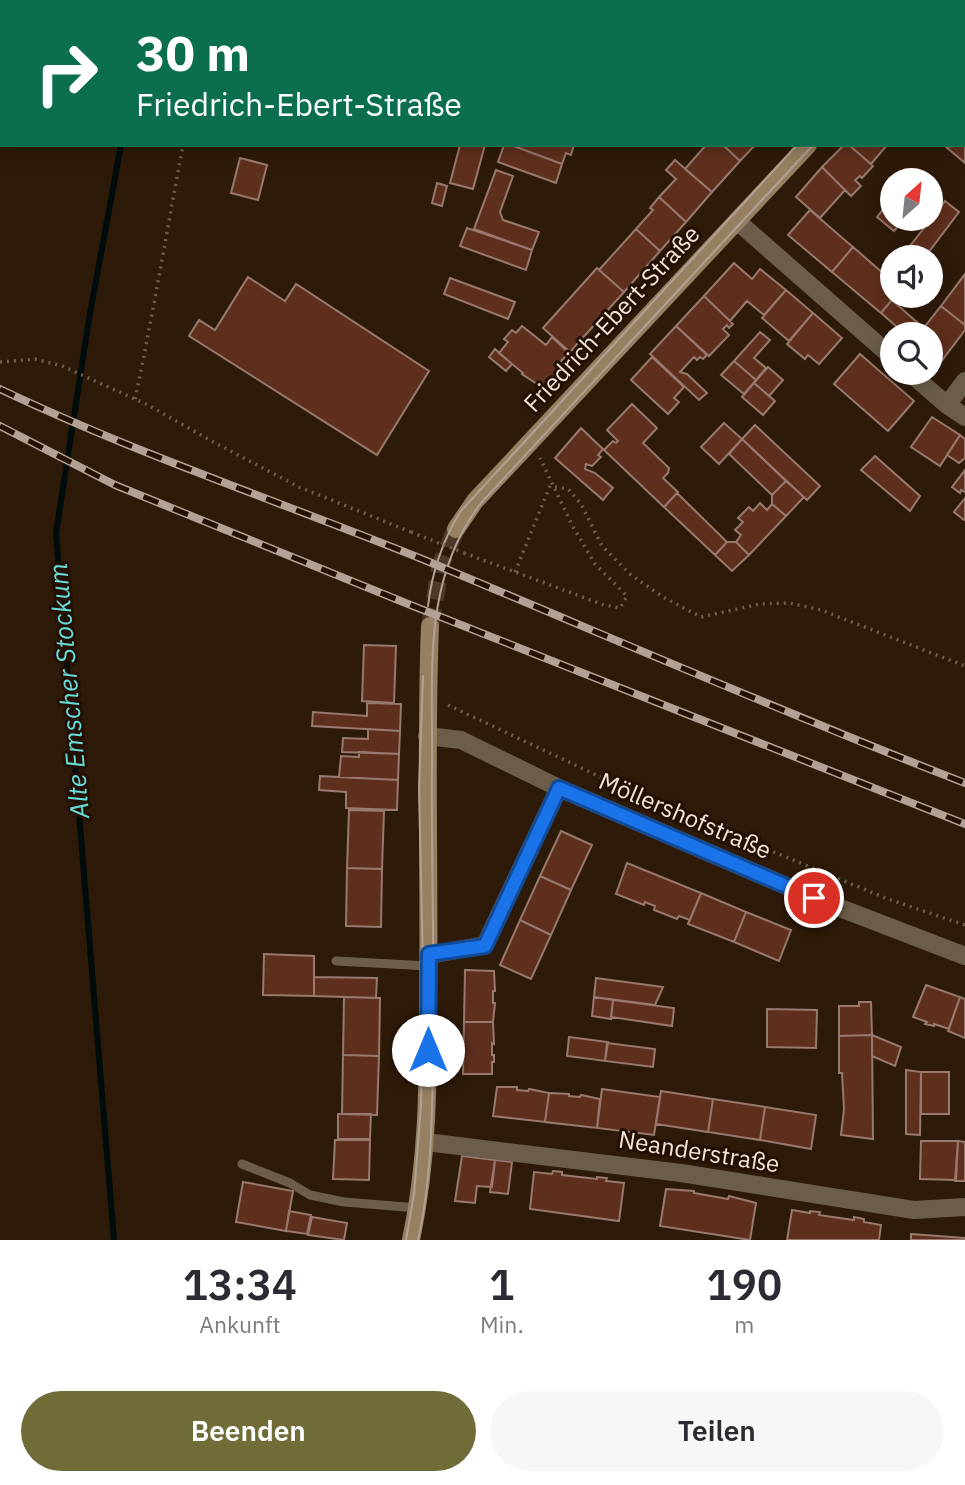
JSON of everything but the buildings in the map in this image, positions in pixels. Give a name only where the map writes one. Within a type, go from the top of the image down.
[{"type":"main road","name":"Friedrich-Ebert-Straße","points":[[456,529],[475,501],[806,147]]},
{"type":"main road","points":[[411,1240],[426,1142],[429,960],[426,736],[430,626]]},
{"type":"street","points":[[737,221],[880,346]]},
{"type":"street","points":[[947,405],[965,381]]},
{"type":"street","points":[[924,385],[965,417]]},
{"type":"street","name":"Möllershofstraße","points":[[426,736],[461,740],[559,788],[814,898],[965,956]]},
{"type":"street","points":[[429,960],[485,946],[559,788]]},
{"type":"street","name":"Neanderstraße","points":[[426,1142],[681,1173],[914,1210],[965,1207]]},
{"type":"lane","points":[[336,961],[429,960]]},
{"type":"lane","points":[[242,1164],[310,1195],[344,1202],[418,1208]]},
{"type":"path","points":[[135,399],[151,328],[183,147]]},
{"type":"path","points":[[0,362],[34,359],[62,366],[135,399],[299,487],[464,553],[514,572],[604,605],[620,608],[627,596],[595,565],[572,525],[552,481],[514,572]]},
{"type":"path","points":[[555,487],[568,489],[582,504],[603,546],[631,576],[701,617],[760,604],[789,603],[821,610],[965,666]]},
{"type":"path","points":[[427,697],[470,714],[662,806],[888,899],[965,925]]},
{"type":"waterway","name":"Alte Emscher Stockum","points":[[114,1240],[56,533],[89,319],[121,147]]},
{"type":"tunnel","points":[[430,626],[441,564],[456,529]]},
{"type":"tram line","points":[[428,606],[439,557],[460,512],[795,147]]},
{"type":"tram line","points":[[418,1240],[428,1175],[432,1110],[432,661],[440,595],[449,563],[462,533],[481,503],[811,147]]},
{"type":"tram line","points":[[406,1240],[414,1194],[421,1105],[423,965],[419,788],[423,676]]},
{"type":"railway","points":[[0,389],[104,435],[422,559],[760,701],[965,783]]},
{"type":"railway","points":[[0,426],[115,485],[965,824]]},
{"type":"route","points":[[428,1050],[429,954],[485,946],[559,788],[814,898]]}]
